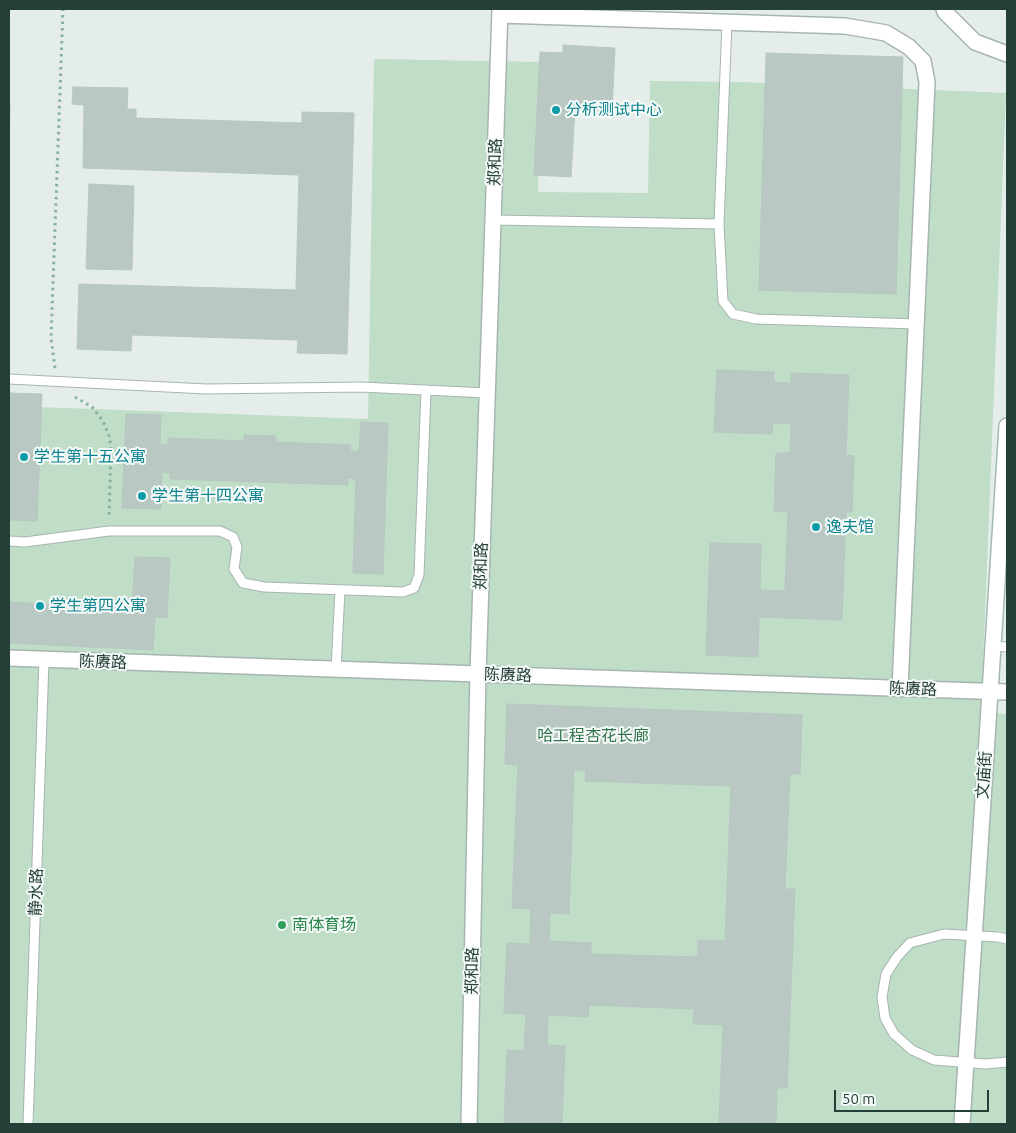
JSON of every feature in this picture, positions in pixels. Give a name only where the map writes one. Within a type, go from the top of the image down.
[{"type":"street","points":[[944,9],[975,42],[1007,54]]},
{"type":"street","points":[[500,12],[845,26],[886,33],[923,61],[927,82],[900,688]]},
{"type":"street","name":"郑和路","points":[[469,1124],[478,674],[500,12]]},
{"type":"street","name":"文庙街","points":[[962,1124],[990,691],[1000,646],[1007,426]]},
{"type":"street","name":"陈赓路","points":[[9,658],[1007,692]]},
{"type":"lane","points":[[727,22],[719,224],[723,301],[733,314],[756,319],[917,324]]},
{"type":"lane","points":[[493,220],[719,224]]},
{"type":"lane","points":[[9,379],[206,388],[361,387],[487,393]]},
{"type":"lane","points":[[9,541],[25,542],[109,531],[220,531],[233,537],[237,547],[234,570],[243,583],[264,587],[404,592],[414,588],[419,575],[426,390]]},
{"type":"lane","points":[[336,669],[340,590]]},
{"type":"lane","name":"静水路","points":[[28,1124],[44,660]]},
{"type":"lane","points":[[1007,939],[998,936],[944,934],[910,943],[897,957],[886,974],[882,997],[885,1018],[894,1034],[912,1050],[934,1060],[986,1064],[1007,1062]]},
{"type":"path","points":[[63,9],[51,338],[55,370],[61,381],[75,398],[92,407],[103,420],[109,436],[109,531]]},
{"type":"green space","name":"哈工程杏花长廊","points":[[374,59],[540,62],[538,192],[648,193],[650,81],[741,82],[1006,93],[981,712],[1007,714],[1007,1124],[9,1124],[9,406],[368,419]]},
{"type":"building","name":"分析测试中心","points":[[563,45],[615,48],[612,111],[575,109],[571,177],[534,175],[540,52],[563,53]]},
{"type":"building","points":[[766,53],[903,57],[896,294],[759,290]]},
{"type":"building","points":[[73,87],[128,88],[127,109],[136,109],[136,118],[302,123],[302,112],[354,113],[347,354],[297,353],[298,340],[132,335],[131,351],[77,349],[79,284],[296,290],[299,175],[83,168],[84,105],[72,104]]},
{"type":"building","points":[[9,105],[10,105],[9,155]]},
{"type":"building","points":[[89,184],[134,186],[132,270],[86,269]]},
{"type":"building","name":"逸夫馆","points":[[717,370],[774,372],[774,382],[791,383],[791,373],[849,375],[846,455],[854,456],[852,512],[846,512],[842,620],[759,617],[758,657],[706,655],[710,543],[761,544],[760,590],[785,591],[788,512],[774,511],[776,453],[790,453],[791,424],[773,423],[772,434],[714,432]]},
{"type":"building","name":"学生第十五公寓","points":[[9,393],[42,394],[37,521],[9,520]]},
{"type":"building","name":"学生第十四公寓","points":[[126,414],[161,415],[160,445],[168,445],[168,438],[244,441],[244,435],[276,436],[276,442],[351,445],[350,451],[359,451],[361,422],[388,423],[383,574],[353,573],[356,479],[348,478],[348,485],[170,479],[170,473],[162,472],[161,509],[122,508]]},
{"type":"building","name":"学生第四公寓","points":[[135,557],[170,558],[167,618],[155,617],[153,650],[9,643],[9,602],[132,609]]},
{"type":"building","points":[[507,704],[802,715],[800,774],[790,774],[785,889],[795,889],[787,1088],[777,1088],[776,1124],[719,1124],[723,1025],[693,1024],[694,1009],[589,1005],[588,1017],[548,1015],[547,1045],[565,1046],[562,1124],[504,1124],[507,1050],[524,1051],[526,1014],[504,1013],[507,943],[530,944],[531,909],[512,908],[518,765],[505,764]],"holes":[[[574,770],[586,770],[585,781],[731,786],[725,941],[698,940],[698,957],[591,954],[591,943],[549,941],[550,913],[569,914]]]},
{"type":"place","name":"分析测试中心","points":[[556,110]]},
{"type":"place","name":"学生第十五公寓","points":[[24,457]]},
{"type":"place","name":"学生第十四公寓","points":[[142,496]]},
{"type":"place","name":"逸夫馆","points":[[816,527]]},
{"type":"place","name":"学生第四公寓","points":[[40,606]]},
{"type":"place","name":"南体育场","points":[[282,925]]}]
